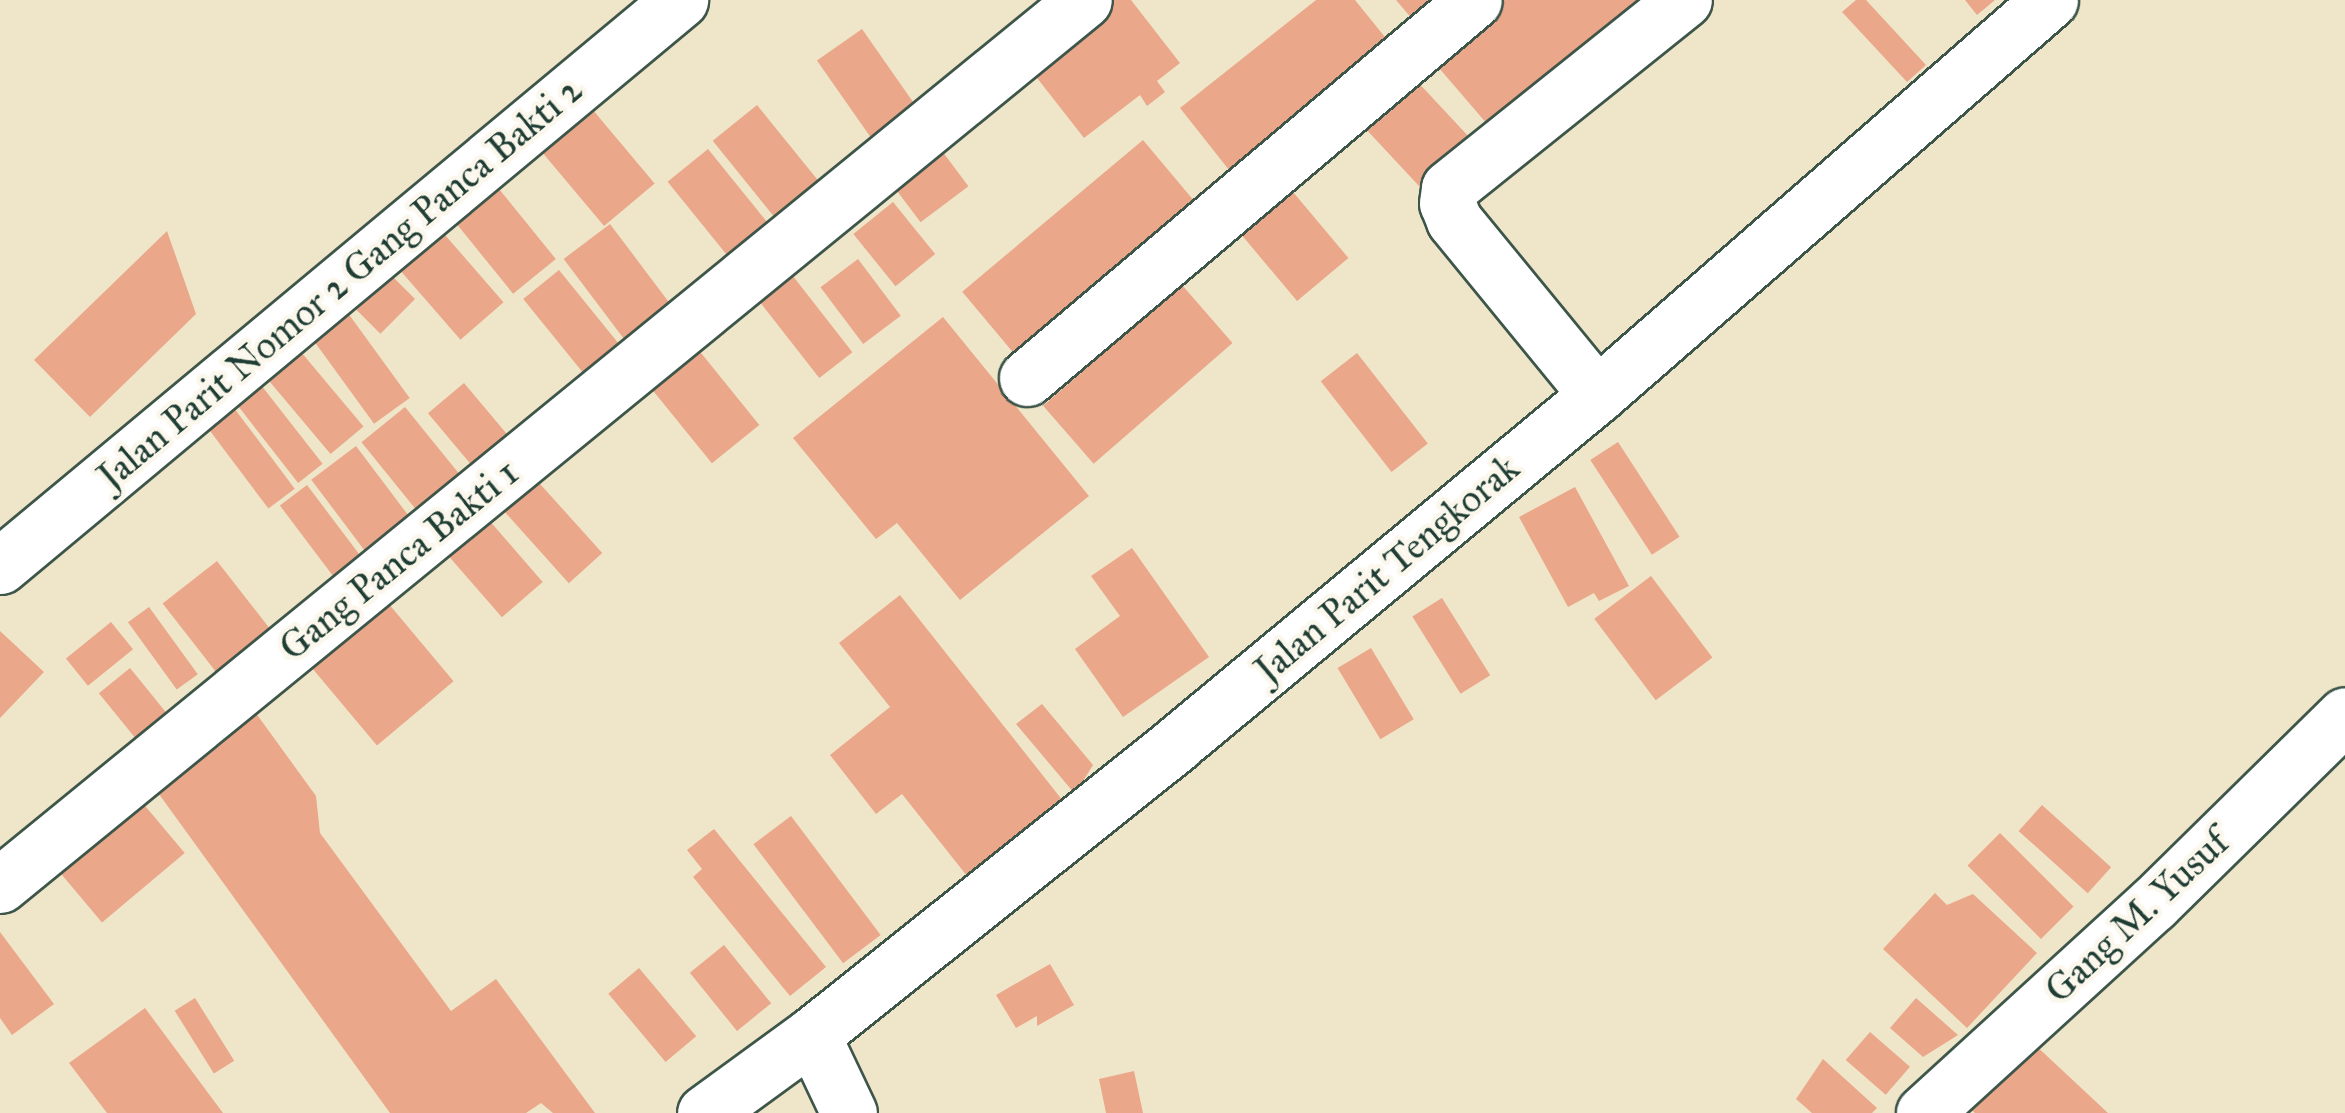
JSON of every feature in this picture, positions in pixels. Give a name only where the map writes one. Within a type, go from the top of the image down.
[{"type":"street","name":"Jalan Parit Nomor 2 Gang Panca Bakti 2","points":[[0,566],[680,0]]},
{"type":"street","name":"Gang Panca Bakti 1","points":[[0,885],[1084,0]]},
{"type":"street","points":[[1026,378],[1474,0]]},
{"type":"street","points":[[1597,395],[1454,220],[1448,203],[1449,188],[1684,0]]},
{"type":"street","name":"Jalan Parit Tengkorak","points":[[705,1113],[812,1034],[1114,794],[1597,395],[2050,0]]},
{"type":"street","name":"Gang M. Yusuf","points":[[1924,1113],[2153,904],[2345,715]]},
{"type":"street","points":[[812,1034],[848,1113]]},
{"type":"building","points":[[1102,0],[1131,0],[1180,63],[1157,81],[1165,92],[1147,106],[1140,95],[1084,138],[1023,60]]},
{"type":"building","points":[[1316,0],[1355,0],[1393,47],[1233,175],[1180,108]]},
{"type":"building","points":[[1396,0],[1464,0],[1424,33]]},
{"type":"building","points":[[1505,0],[1648,0],[1494,132],[1433,61]]},
{"type":"building","points":[[1856,0],[1866,0],[1926,65],[1907,82],[1842,12]]},
{"type":"building","points":[[1965,0],[1995,0],[1977,15]]},
{"type":"building","points":[[862,29],[919,111],[874,142],[817,61]]},
{"type":"building","points":[[1414,78],[1476,145],[1425,192],[1363,126]]},
{"type":"building","points":[[582,97],[655,184],[604,226],[531,139]]},
{"type":"building","points":[[757,105],[827,192],[783,228],[713,141]]},
{"type":"building","points":[[1143,140],[1202,210],[1021,362],[962,292]]},
{"type":"building","points":[[708,149],[778,236],[738,269],[668,182]]},
{"type":"building","points":[[942,151],[968,186],[921,222],[894,187]]},
{"type":"building","points":[[491,179],[556,259],[513,294],[448,214]]},
{"type":"building","points":[[1288,186],[1348,258],[1297,301],[1237,229]]},
{"type":"building","points":[[893,202],[935,254],[896,286],[853,234]]},
{"type":"building","points":[[432,220],[504,302],[460,340],[389,257]]},
{"type":"building","points":[[610,224],[677,313],[630,348],[564,259]]},
{"type":"building","points":[[167,231],[196,314],[90,417],[34,360]]},
{"type":"building","points":[[858,259],[901,316],[863,344],[820,287]]},
{"type":"building","points":[[559,270],[624,351],[589,380],[523,299]]},
{"type":"building","points":[[789,271],[852,352],[819,378],[756,297]]},
{"type":"building","points":[[391,275],[415,299],[380,334],[356,310]]},
{"type":"building","points":[[1182,285],[1233,343],[1094,464],[1043,406]]},
{"type":"building","points":[[345,309],[410,398],[374,424],[309,335]]},
{"type":"building","points":[[943,317],[1089,496],[960,600],[897,523],[876,539],[793,438]]},
{"type":"building","points":[[296,346],[363,426],[331,454],[263,374]]},
{"type":"building","points":[[697,348],[759,425],[712,463],[650,386]]},
{"type":"building","points":[[1357,353],[1428,444],[1392,472],[1321,381]]},
{"type":"building","points":[[464,383],[513,441],[477,471],[428,413]]},
{"type":"building","points":[[261,385],[323,464],[298,483],[237,404]]},
{"type":"building","points":[[405,407],[465,481],[421,516],[361,442]]},
{"type":"building","points":[[234,408],[295,489],[268,509],[208,428]]},
{"type":"building","points":[[1618,442],[1680,537],[1652,555],[1590,460]]},
{"type":"building","points":[[356,446],[414,523],[370,557],[311,480]]},
{"type":"building","points":[[532,475],[602,553],[569,583],[499,505]]},
{"type":"building","points":[[307,485],[364,560],[336,581],[280,505]]},
{"type":"building","points":[[1575,487],[1629,586],[1599,601],[1594,593],[1568,607],[1519,517]]},
{"type":"building","points":[[481,511],[543,582],[502,617],[440,546]]},
{"type":"building","points":[[1132,548],[1209,657],[1123,717],[1075,649],[1120,616],[1091,576]]},
{"type":"building","points":[[217,561],[272,632],[218,674],[163,603]]},
{"type":"building","points":[[1651,576],[1712,657],[1656,700],[1594,619]]},
{"type":"building","points":[[900,595],[1067,806],[971,881],[902,794],[876,814],[830,755],[890,707],[839,643]]},
{"type":"building","points":[[1442,598],[1490,675],[1461,694],[1412,617]]},
{"type":"building","points":[[388,603],[454,681],[377,745],[311,667]]},
{"type":"building","points":[[149,607],[198,674],[177,689],[128,622]]},
{"type":"building","points":[[111,622],[133,649],[88,686],[66,659]]},
{"type":"building","points":[[0,631],[44,672],[0,718]]},
{"type":"building","points":[[1371,648],[1414,719],[1380,739],[1338,668]]},
{"type":"building","points":[[130,668],[167,714],[136,739],[99,693]]},
{"type":"building","points":[[1042,704],[1093,765],[1075,794],[1016,724]]},
{"type":"building","points":[[250,705],[316,796],[320,833],[451,1011],[496,979],[595,1113],[553,1113],[541,1103],[526,1113],[390,1113],[148,779]]},
{"type":"building","points":[[141,801],[185,853],[102,923],[58,870]]},
{"type":"building","points":[[2042,805],[2111,867],[2088,893],[2019,831]]},
{"type":"building","points":[[791,816],[881,935],[843,963],[753,844]]},
{"type":"building","points":[[714,829],[826,967],[790,996],[693,877],[702,869],[687,850]]},
{"type":"building","points":[[2000,833],[2074,907],[2041,939],[1967,866]]},
{"type":"building","points":[[1935,893],[1947,905],[1973,894],[2037,953],[1967,1028],[1883,949]]},
{"type":"building","points":[[0,932],[54,1004],[12,1035],[0,1018]]},
{"type":"building","points":[[724,945],[771,1003],[737,1031],[690,973]]},
{"type":"building","points":[[1050,964],[1074,1005],[1037,1026],[1037,1016],[1016,1028],[996,995]]},
{"type":"building","points":[[639,968],[696,1036],[666,1062],[608,994]]},
{"type":"building","points":[[195,998],[234,1061],[214,1073],[175,1011]]},
{"type":"building","points":[[1916,998],[1958,1035],[1923,1057],[1890,1028]]},
{"type":"building","points":[[145,1008],[223,1113],[107,1113],[69,1063]]},
{"type":"building","points":[[1870,1032],[1910,1067],[1886,1095],[1846,1060]]},
{"type":"building","points":[[2031,1041],[2108,1113],[1975,1113],[1969,1108]]},
{"type":"building","points":[[1823,1059],[1877,1108],[1872,1113],[1812,1113],[1796,1099]]},
{"type":"building","points":[[1134,1071],[1143,1113],[1106,1113],[1099,1079]]}]
